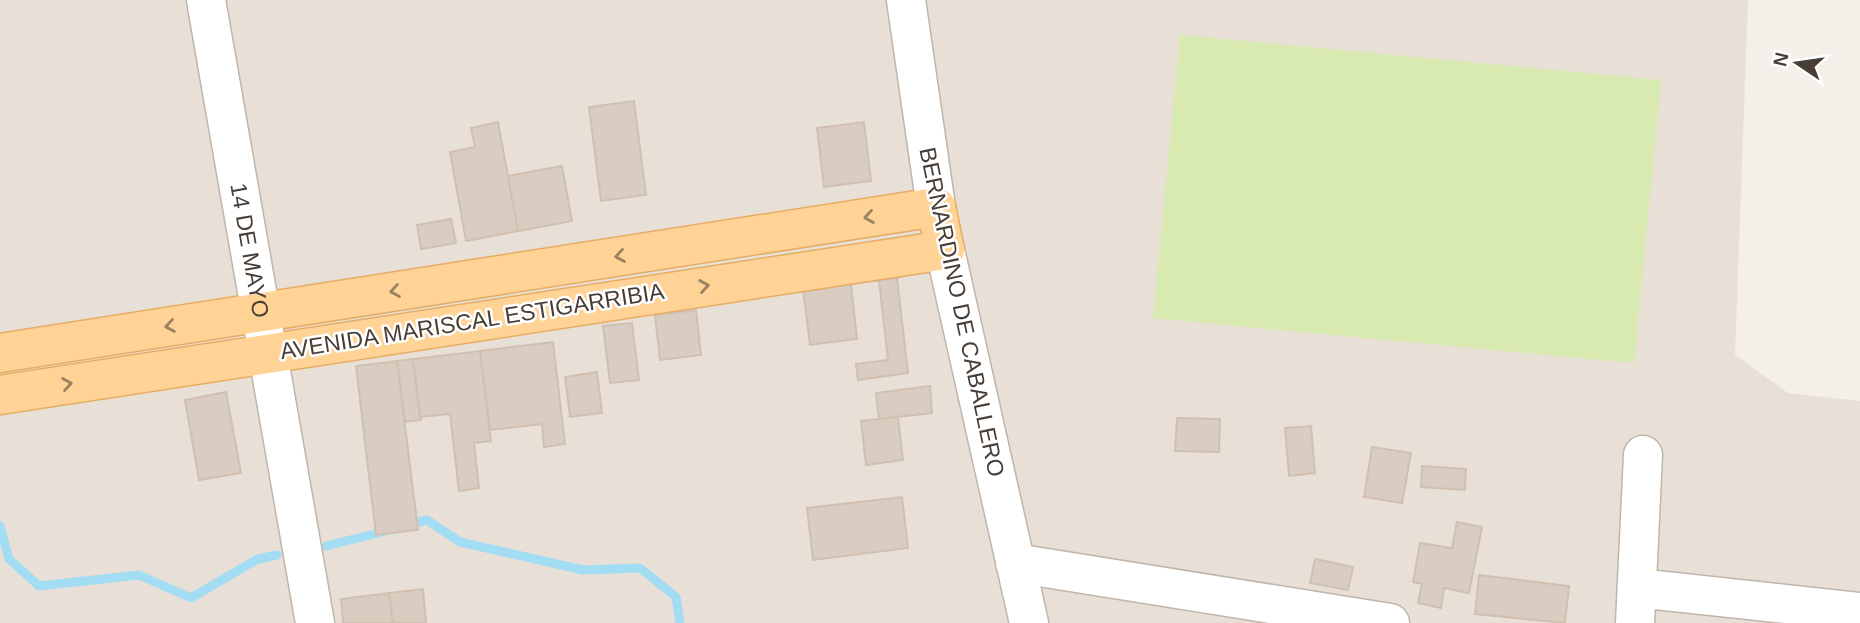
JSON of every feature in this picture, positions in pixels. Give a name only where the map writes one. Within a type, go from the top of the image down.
[{"type":"main road","name":"AVENIDA MARISCAL ESTIGARRIBIA","points":[[0,353],[936,207]]},
{"type":"main road","name":"BERNARDINO DE CABALLERO","points":[[936,207],[945,250]]},
{"type":"main road","name":"AVENIDA MARISCAL ESTIGARRIBIA","points":[[0,395],[266,352],[945,250]]},
{"type":"street","name":"14 DE MAYO","points":[[205,0],[315,623]]},
{"type":"street","name":"BERNARDINO DE CABALLERO","points":[[906,0],[936,207]]},
{"type":"street","name":"BERNARDINO DE CABALLERO","points":[[945,250],[1029,623]]},
{"type":"street","points":[[1643,455],[1636,606],[1860,612]]},
{"type":"street","points":[[1015,563],[1390,623]]},
{"type":"shaded area","points":[[0,0],[1748,0],[1735,355],[1788,393],[1860,401],[1860,623],[0,623]]},
{"type":"green space","points":[[1180,35],[1661,80],[1634,363],[1153,318]]},
{"type":"building","points":[[634,101],[646,195],[601,201],[589,107]]},
{"type":"building","points":[[498,122],[518,231],[466,241],[450,152],[475,147],[471,128]]},
{"type":"building","points":[[864,122],[871,181],[824,187],[817,128]]},
{"type":"building","points":[[562,166],[572,221],[518,231],[508,176]]},
{"type":"building","points":[[451,219],[456,243],[421,249],[417,225]]},
{"type":"building","points":[[899,261],[901,277],[851,284],[857,339],[810,345],[801,273]]},
{"type":"building","points":[[897,278],[908,373],[858,380],[856,364],[888,360],[879,280]]},
{"type":"building","points":[[696,310],[701,355],[660,360],[655,315]]},
{"type":"building","points":[[632,323],[639,380],[610,383],[603,326]]},
{"type":"building","points":[[553,342],[565,444],[544,447],[542,424],[490,430],[480,351]]},
{"type":"building","points":[[480,351],[491,441],[474,443],[479,488],[459,491],[450,414],[420,417],[413,359]]},
{"type":"building","points":[[413,359],[421,420],[405,422],[397,361]]},
{"type":"building","points":[[397,361],[418,530],[376,535],[356,366]]},
{"type":"building","points":[[597,372],[602,413],[570,417],[565,377]]},
{"type":"building","points":[[930,386],[932,413],[879,419],[876,393]]},
{"type":"building","points":[[226,392],[241,473],[199,480],[185,400]]},
{"type":"building","points":[[898,417],[903,460],[866,465],[861,421]]},
{"type":"building","points":[[1177,418],[1220,419],[1219,452],[1175,451]]},
{"type":"building","points":[[1311,426],[1315,473],[1289,476],[1285,428]]},
{"type":"building","points":[[1372,447],[1411,453],[1402,503],[1364,497]]},
{"type":"building","points":[[1422,466],[1466,469],[1465,490],[1421,487]]},
{"type":"building","points":[[902,497],[908,548],[813,560],[807,508]]},
{"type":"building","points":[[1457,522],[1482,527],[1469,593],[1444,588],[1441,608],[1418,603],[1422,584],[1413,582],[1420,543],[1452,548]]},
{"type":"building","points":[[1315,559],[1353,567],[1348,590],[1310,583]]},
{"type":"building","points":[[1479,575],[1569,586],[1565,623],[1475,614]]},
{"type":"building","points":[[423,589],[426,623],[393,623],[389,593]]},
{"type":"building","points":[[389,593],[393,623],[343,623],[341,599]]},
{"type":"waterway","points":[[406,525],[427,520],[460,542],[583,570],[640,568],[676,597],[680,623]]},
{"type":"waterway","points":[[0,526],[9,559],[39,586],[139,575],[191,598],[258,559],[277,555]]},
{"type":"waterway","points":[[326,546],[386,531]]}]
